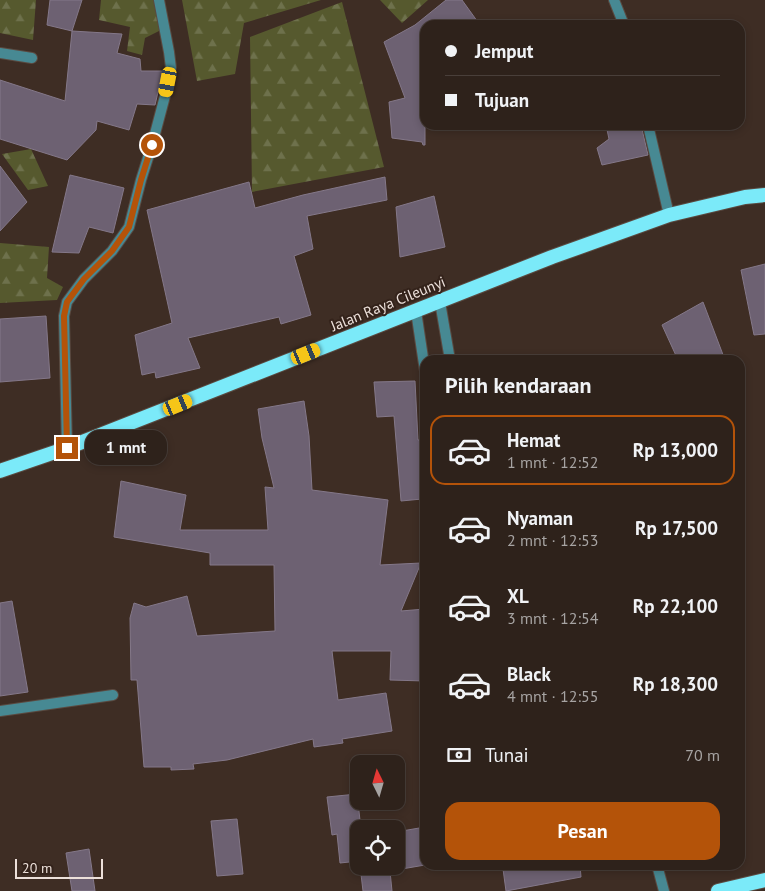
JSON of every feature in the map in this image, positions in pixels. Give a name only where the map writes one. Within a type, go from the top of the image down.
[{"type":"highway","name":"Jalan Raya Cileunyi","points":[[0,471],[67,448],[552,257],[669,215],[745,197],[765,195]]},
{"type":"highway","points":[[718,891],[765,880]]},
{"type":"street","points":[[67,448],[64,316],[67,302],[84,279],[112,251],[129,227],[165,96],[170,68],[169,52],[159,0]]},
{"type":"street","points":[[614,0],[622,20]]},
{"type":"street","points":[[0,53],[32,58]]},
{"type":"street","points":[[649,130],[669,215]]},
{"type":"street","points":[[440,302],[449,355]]},
{"type":"street","points":[[416,311],[423,355]]},
{"type":"street","points":[[0,711],[113,695]]},
{"type":"street","points":[[658,870],[664,891]]},
{"type":"green space","points":[[0,0],[36,0],[33,40],[0,33]]},
{"type":"green space","points":[[101,0],[154,0],[161,30],[145,38],[142,55],[127,51],[130,27],[99,20]]},
{"type":"green space","points":[[182,0],[321,0],[244,23],[235,74],[197,81]]},
{"type":"green space","points":[[380,0],[428,0],[402,23]]},
{"type":"green space","points":[[342,2],[384,167],[252,192],[250,37]]},
{"type":"green space","points":[[31,149],[48,186],[28,190],[2,154]]},
{"type":"green space","points":[[0,243],[49,247],[47,278],[63,287],[57,300],[0,303]]},
{"type":"building","points":[[50,0],[82,0],[72,31],[47,25]]},
{"type":"building","points":[[446,0],[462,0],[476,20],[421,20]]},
{"type":"building","points":[[420,21],[420,130],[425,130],[425,145],[422,142],[392,138],[389,102],[405,98],[384,42]]},
{"type":"building","points":[[72,31],[122,34],[117,53],[140,59],[141,71],[163,71],[155,105],[137,104],[129,130],[97,121],[96,130],[67,160],[0,139],[0,80],[65,101]]},
{"type":"building","points":[[607,130],[642,130],[648,155],[602,165],[597,148],[609,139]]},
{"type":"building","points":[[0,166],[27,202],[0,231]]},
{"type":"building","points":[[70,175],[124,188],[113,233],[89,227],[79,253],[52,252]]},
{"type":"building","points":[[385,177],[387,200],[307,216],[313,249],[294,256],[311,315],[281,324],[279,317],[188,338],[200,368],[156,378],[155,372],[142,375],[135,335],[172,323],[147,210],[249,182],[255,208],[303,195]]},
{"type":"building","points":[[434,196],[445,247],[400,257],[396,207]]},
{"type":"building","points":[[765,264],[765,334],[754,335],[741,270]]},
{"type":"building","points":[[703,302],[723,355],[676,355],[662,325]]},
{"type":"building","points":[[46,316],[50,378],[0,382],[0,319]]},
{"type":"building","points":[[415,381],[418,440],[420,440],[420,499],[401,501],[394,416],[377,417],[374,382]]},
{"type":"building","points":[[304,401],[309,436],[312,490],[388,500],[380,565],[420,563],[401,611],[420,609],[420,681],[390,680],[391,651],[332,651],[338,700],[386,693],[392,731],[342,739],[343,743],[314,747],[313,739],[227,760],[193,764],[194,769],[171,770],[171,767],[144,767],[137,680],[131,680],[130,618],[134,603],[146,607],[187,596],[197,636],[275,631],[274,565],[210,565],[210,553],[114,537],[121,481],[186,495],[180,530],[268,530],[265,487],[274,488],[262,438],[258,409]]},
{"type":"building","points":[[12,601],[28,692],[0,696],[0,603]]},
{"type":"building","points":[[350,795],[350,810],[359,810],[360,820],[350,820],[350,862],[340,863],[337,834],[332,835],[327,797]]},
{"type":"building","points":[[237,819],[243,874],[217,876],[211,821]]},
{"type":"building","points":[[420,828],[420,866],[405,868],[405,830]]},
{"type":"building","points":[[89,849],[95,891],[72,891],[66,853]]},
{"type":"building","points":[[503,870],[580,870],[581,877],[506,891]]},
{"type":"building","points":[[361,875],[390,875],[392,891],[363,891]]},
{"type":"route","points":[[67,448],[64,316],[67,302],[84,279],[112,251],[129,227],[152,145]]}]
